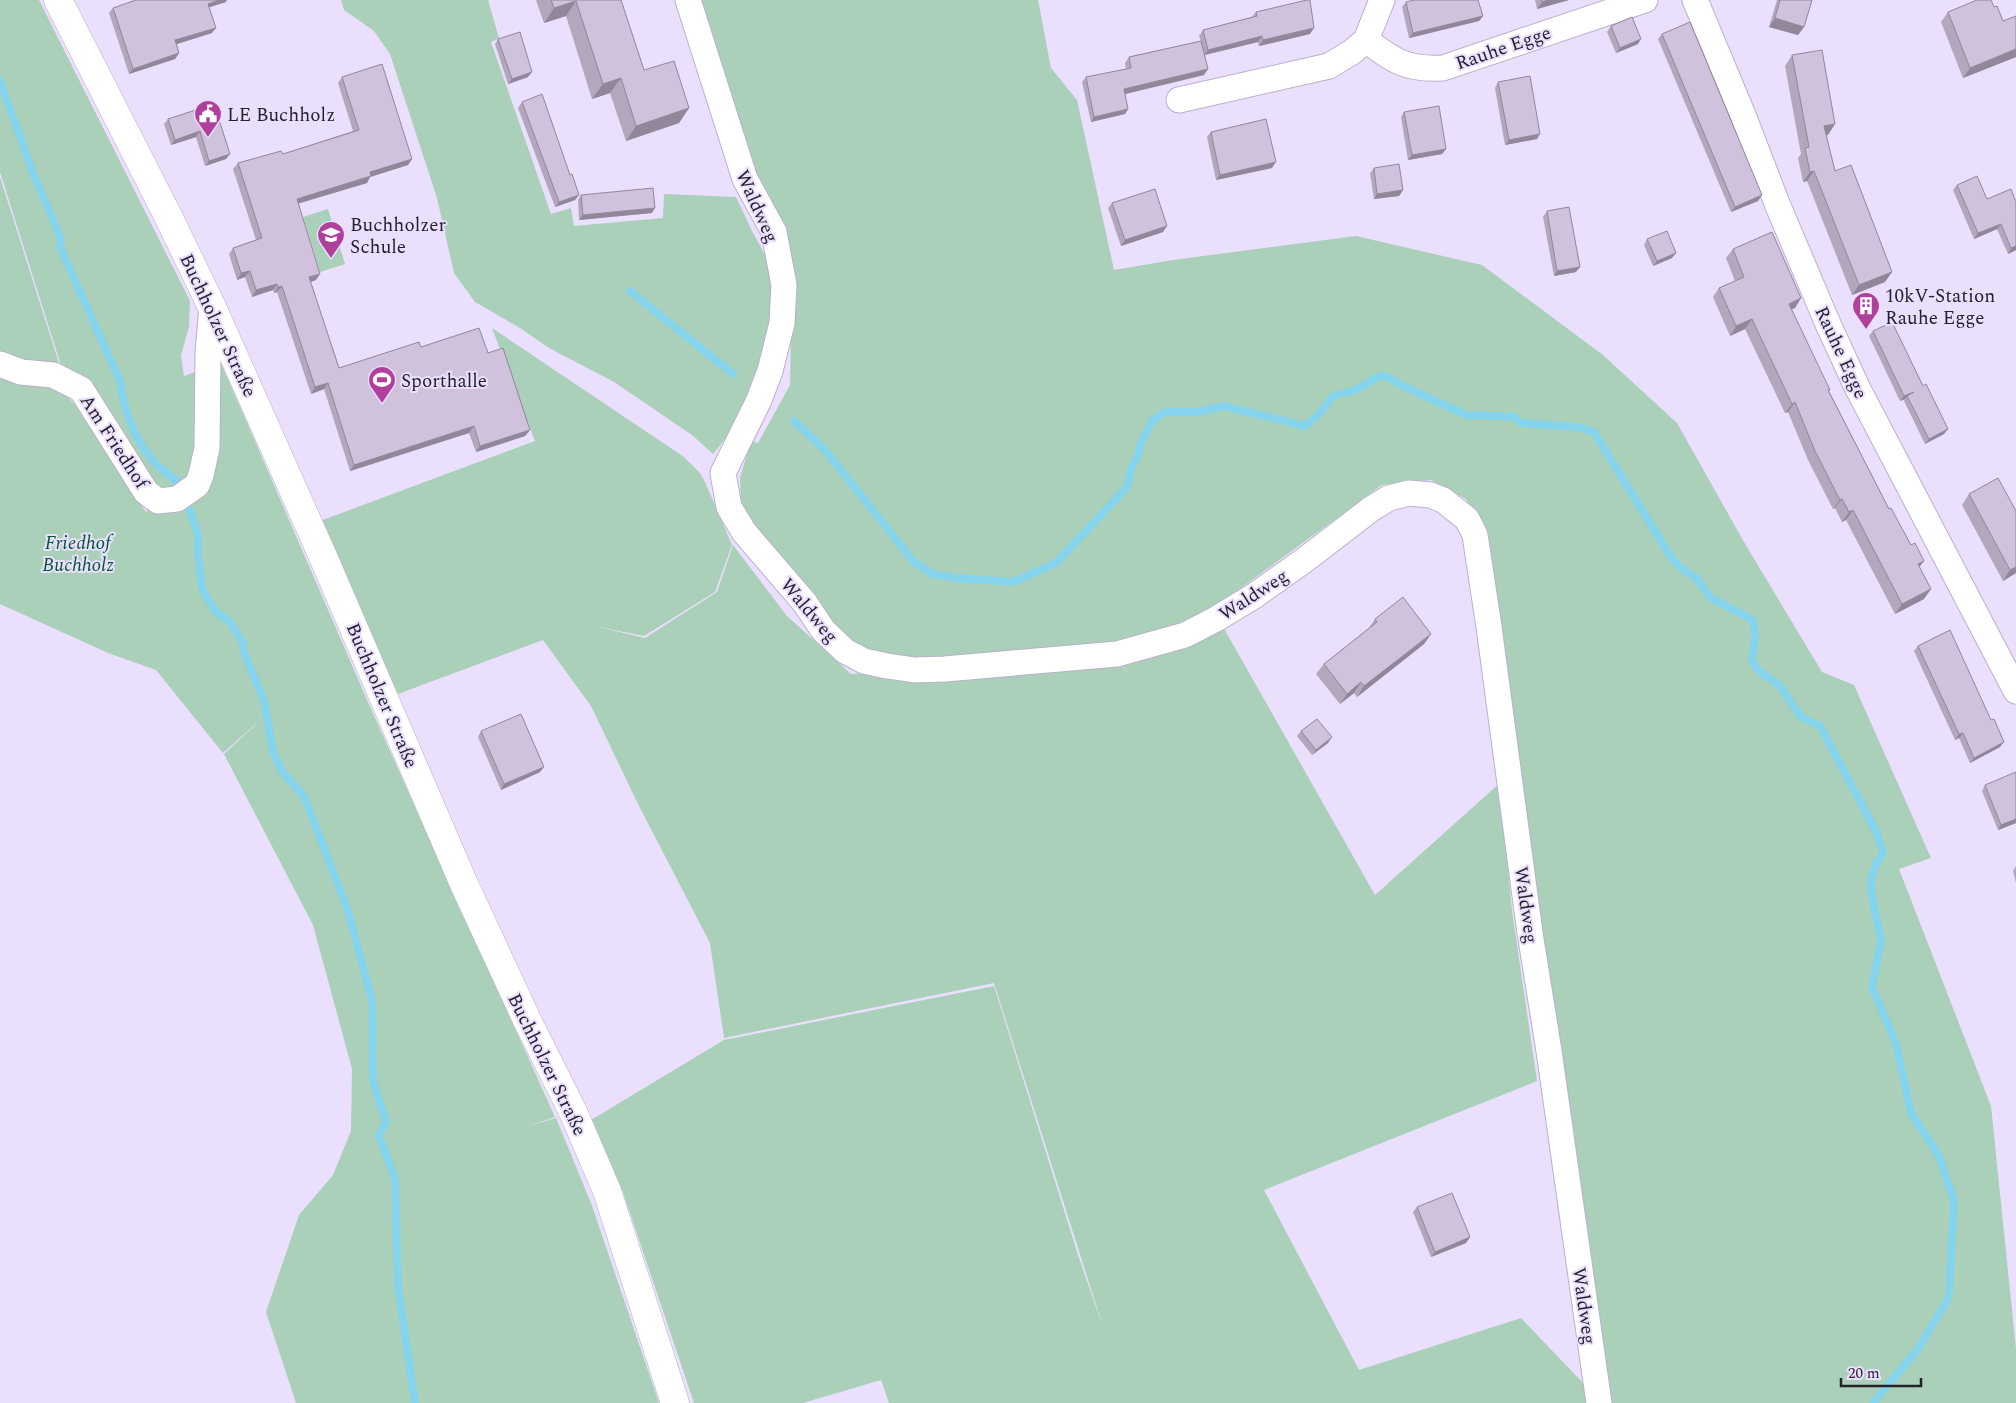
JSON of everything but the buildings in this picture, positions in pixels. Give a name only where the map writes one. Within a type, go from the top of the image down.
[{"type":"street","name":"Buchholzer Straße","points":[[58,0],[212,307],[324,559],[464,884],[527,1020],[574,1114],[607,1191],[675,1403]]},
{"type":"street","name":"Waldweg","points":[[688,0],[745,180],[774,232],[784,285],[782,323],[770,371],[759,400],[723,473],[729,507],[744,532],[805,603],[824,630],[845,650],[864,660],[915,670],[945,670],[1117,654],[1148,647],[1185,634],[1216,619],[1254,596],[1371,509],[1389,498],[1409,493],[1430,495],[1443,500],[1467,519],[1475,535],[1489,627],[1530,934],[1549,1051],[1599,1403]]},
{"type":"street","points":[[1179,100],[1329,66],[1352,52],[1366,40],[1382,0]]},
{"type":"street","name":"Rauhe Egge","points":[[1366,40],[1400,62],[1422,69],[1443,68],[1645,0]]},
{"type":"street","name":"Rauhe Egge","points":[[1695,0],[1702,12],[1744,115],[1778,206],[1849,369],[2016,691]]},
{"type":"street","name":"Am Friedhof","points":[[0,364],[21,372],[53,376],[81,389],[146,492],[158,501],[177,499],[197,485],[207,448],[208,352],[212,307]]},
{"type":"green space","name":"Friedhof Buchholz","points":[[0,0],[39,0],[190,301],[189,327],[181,355],[184,376],[221,363],[371,709],[555,1117],[525,1127],[556,1118],[591,1203],[659,1403],[296,1403],[266,1312],[299,1215],[333,1175],[351,1131],[352,1069],[313,925],[224,754],[264,717],[223,753],[156,670],[108,653],[0,604],[0,177],[63,376],[62,391],[85,415],[128,488],[147,513],[145,484],[64,375],[0,172]]},
{"type":"green space","points":[[341,0],[488,0],[499,38],[491,42],[551,214],[571,208],[574,226],[663,218],[664,194],[736,197],[776,275],[774,329],[760,372],[733,429],[713,454],[692,435],[614,382],[549,348],[520,328],[475,302],[454,273],[437,198],[390,54],[374,31],[344,10]]},
{"type":"green space","points":[[699,0],[1038,0],[1051,68],[1077,100],[1114,270],[1173,260],[1356,236],[1482,265],[1603,355],[1677,423],[1744,542],[1822,672],[1854,685],[1931,858],[1899,869],[1991,1106],[2016,1349],[2016,1403],[1610,1403],[1484,530],[1466,499],[1431,480],[1382,485],[1215,607],[1168,631],[1112,647],[923,661],[885,655],[848,641],[774,547],[755,527],[741,503],[740,478],[751,441],[758,443],[790,385],[792,285],[747,166]]},
{"type":"green space","points":[[328,209],[345,264],[320,272],[303,217]]},
{"type":"green space","points":[[492,328],[684,457],[700,473],[705,482],[732,545],[715,592],[644,636],[594,626],[645,638],[717,592],[733,545],[787,616],[851,674],[1114,658],[1137,683],[1115,658],[1222,625],[1375,895],[1500,783],[1512,911],[1537,1081],[1264,1190],[1359,1370],[1521,1318],[1586,1386],[1588,1403],[889,1403],[881,1380],[803,1403],[694,1403],[623,1192],[591,1120],[724,1040],[994,986],[1078,1255],[1104,1330],[994,983],[724,1038],[710,943],[638,804],[591,706],[543,640],[398,694],[320,521],[535,441]]},
{"type":"waterway","points":[[0,81],[33,173],[61,239],[60,247],[120,381],[127,414],[142,446],[149,456],[180,484]]},
{"type":"waterway","points":[[630,291],[733,374]]},
{"type":"waterway","points":[[794,421],[825,450],[913,561],[932,574],[1013,582],[1056,563],[1127,487],[1131,468],[1152,421],[1165,412],[1197,412],[1223,406],[1305,426],[1319,414],[1333,396],[1355,390],[1380,376],[1386,376],[1401,385],[1466,415],[1514,417],[1521,423],[1577,427],[1594,432],[1672,559],[1696,578],[1711,598],[1753,620],[1755,637],[1752,661],[1759,671],[1779,685],[1801,717],[1820,726],[1877,833],[1883,853],[1876,864],[1871,879],[1872,897],[1881,940],[1872,987],[1896,1044],[1911,1113],[1939,1156],[1954,1201],[1949,1297],[1918,1349],[1873,1403]]},
{"type":"waterway","points":[[190,510],[198,535],[202,589],[215,611],[230,622],[243,643],[243,650],[264,701],[273,752],[283,773],[304,796],[348,911],[372,1001],[373,1081],[386,1122],[379,1136],[395,1178],[398,1287],[415,1403]]},
{"type":"place","name":"LE Buchholz","points":[[208,138]]},
{"type":"place","name":"Buchholzer Schule","points":[[331,259]]},
{"type":"place","name":"10kV-Station Rauhe Egge","points":[[1866,330]]},
{"type":"place","name":"Sporthalle","points":[[382,404]]}]
